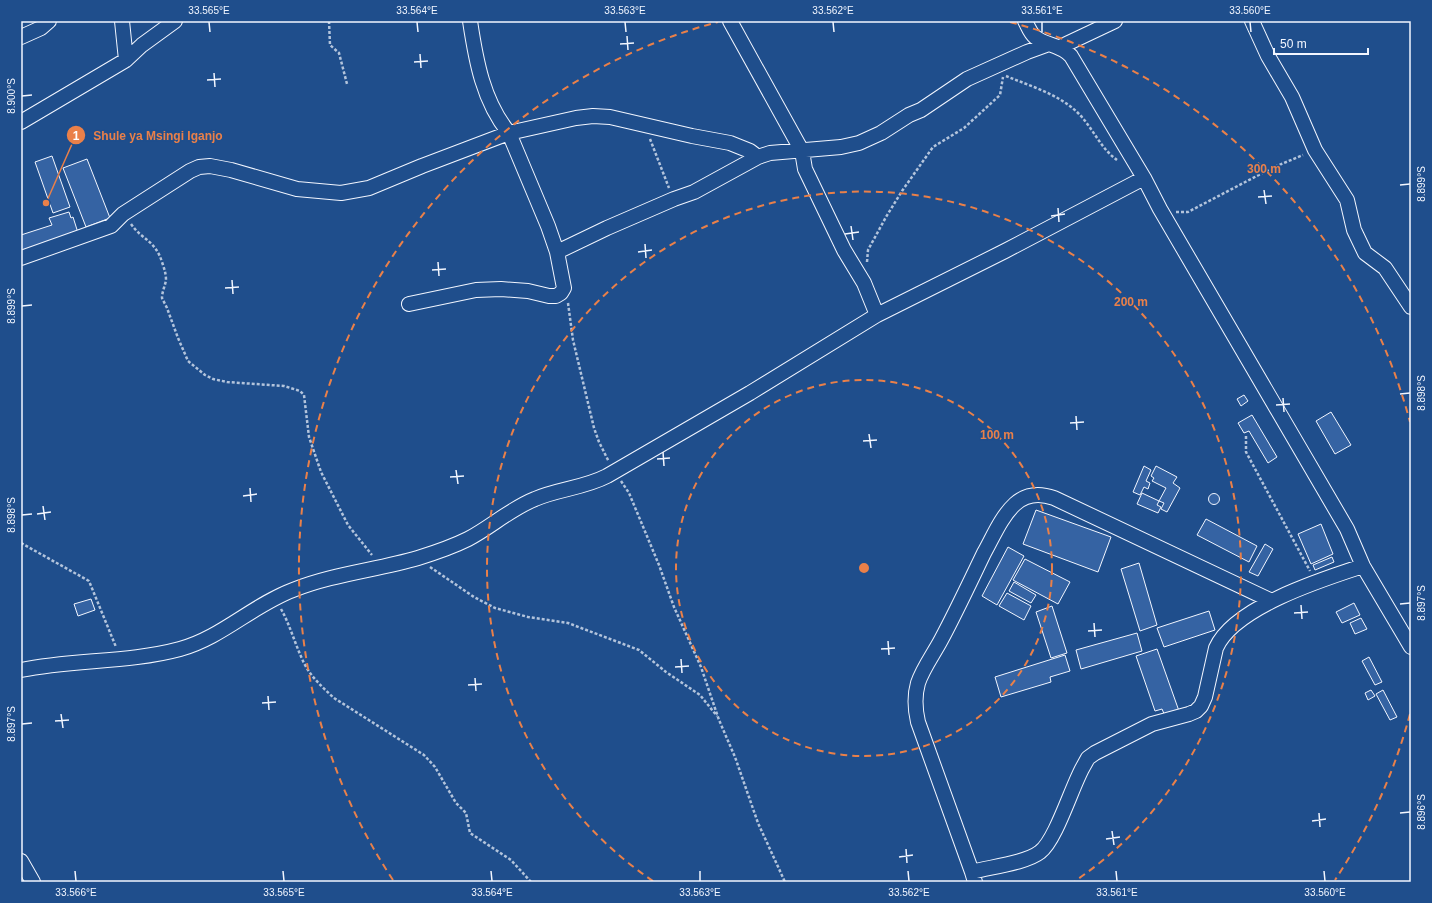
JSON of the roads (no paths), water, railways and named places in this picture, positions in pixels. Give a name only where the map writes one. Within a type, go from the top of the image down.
[{"type":"street","points":[[21,37],[41,28],[49,21]]},
{"type":"street","points":[[122,21],[126,60]]},
{"type":"street","points":[[155,21],[155,36]]},
{"type":"street","points":[[21,122],[58,102],[126,60],[142,45],[175,21]]},
{"type":"street","points":[[409,304],[476,290],[501,289],[556,296],[561,293],[564,288],[557,252],[548,226],[509,133],[498,117],[484,88],[475,58],[470,21]]},
{"type":"street","points":[[730,21],[802,151],[805,169],[844,250],[864,283],[877,314]]},
{"type":"street","points":[[1025,21],[1034,35],[1055,45],[1070,56],[1144,178],[1160,208],[1347,528],[1363,566],[1411,647]]},
{"type":"street","points":[[557,252],[607,228],[694,192],[770,153],[841,147],[859,143],[881,133],[909,115],[922,110],[967,79],[1027,52],[1055,45],[1115,21]]},
{"type":"street","points":[[1252,21],[1268,56],[1292,97],[1315,150],[1347,200],[1354,230],[1365,253],[1385,268],[1411,307]]},
{"type":"street","points":[[21,258],[111,226],[124,214],[190,171],[199,167],[210,166],[231,170],[297,189],[342,193],[369,188],[509,133],[576,118],[593,116],[610,117],[692,136],[730,143],[750,152],[758,158]]},
{"type":"street","points":[[21,670],[42,666],[121,659],[164,653],[193,645],[275,597],[294,589],[336,577],[418,558],[467,539],[508,513],[534,499],[596,482],[750,393],[877,314],[1004,251],[1144,178]]},
{"type":"street","points":[[1272,601],[1054,498],[1037,494],[1014,504],[997,529],[940,642],[926,665],[915,696],[915,709],[920,727],[974,877],[1032,857],[1040,852],[1054,833],[1076,778],[1088,758],[1112,743],[1152,724],[1196,711],[1201,706],[1205,697],[1216,648],[1219,641],[1246,616],[1272,601],[1316,582],[1363,566]]},
{"type":"street","points":[[21,861],[33,882]]},
{"type":"place","name":"Shule ya Msingi Iganjo","points":[[46,203]]}]
